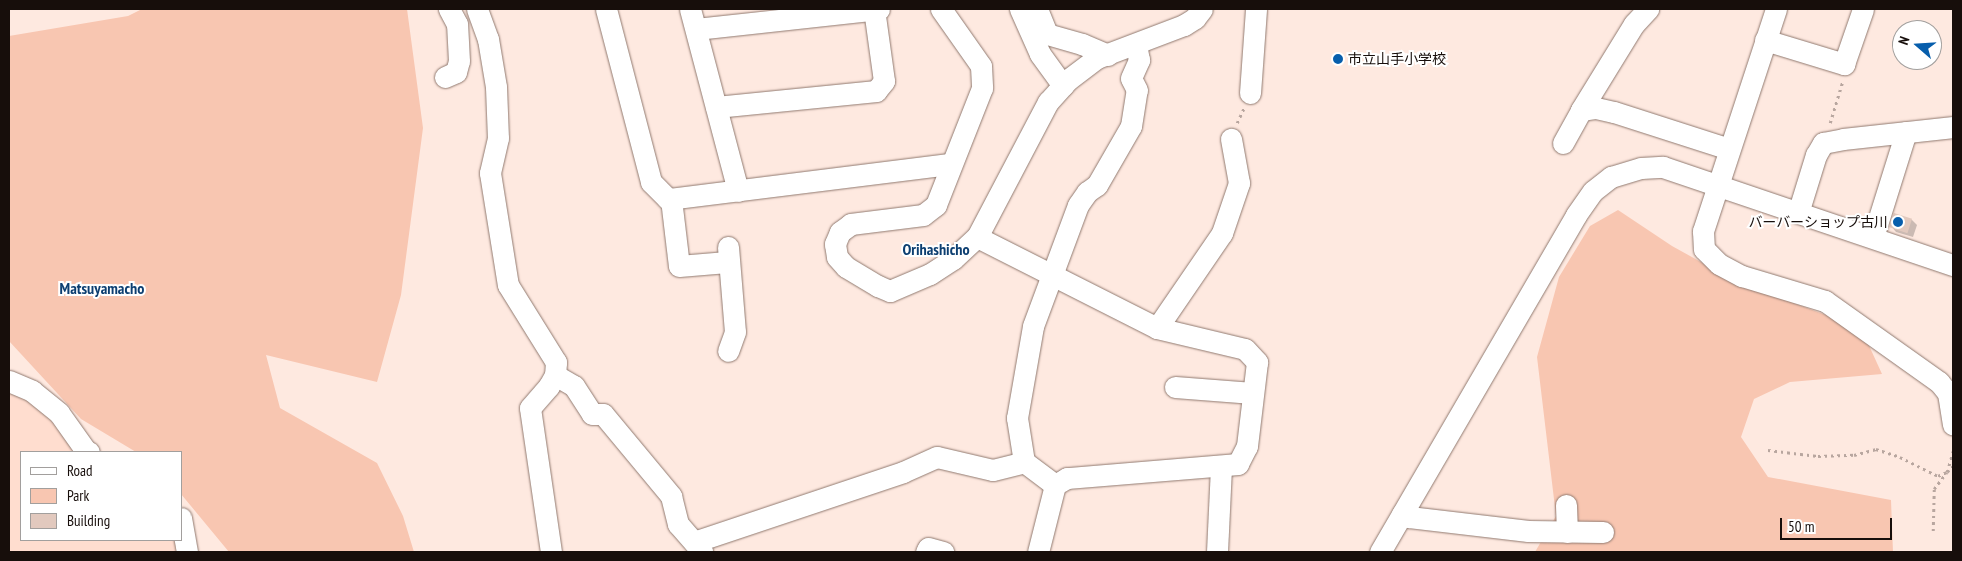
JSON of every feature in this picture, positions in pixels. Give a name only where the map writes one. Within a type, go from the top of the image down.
[{"type":"street","points":[[445,76],[456,72],[459,61],[457,24],[449,9]]},
{"type":"street","points":[[606,9],[651,182],[668,199],[951,164]]},
{"type":"street","points":[[690,9],[738,191]]},
{"type":"street","points":[[716,107],[876,91],[884,81],[874,9]]},
{"type":"street","points":[[696,29],[879,9]]},
{"type":"street","points":[[941,9],[976,58],[982,75],[982,88],[936,205],[923,215],[851,224],[840,232],[835,244],[837,257],[846,267],[890,291],[930,274],[953,259],[977,237],[1048,102],[1063,86],[1097,58],[1184,26],[1195,18],[1202,9]]},
{"type":"street","points":[[1020,9],[1040,54],[1063,86]]},
{"type":"street","points":[[1037,9],[1047,34],[1082,44],[1108,55]]},
{"type":"street","points":[[1250,93],[1256,9]]},
{"type":"street","points":[[1563,143],[1634,24],[1648,9]]},
{"type":"street","points":[[1776,9],[1703,231],[1704,248],[1719,264],[1742,276],[1825,301],[1939,382],[1948,393],[1953,425]]},
{"type":"street","points":[[1765,40],[1844,64],[1863,9]]},
{"type":"street","points":[[479,10],[488,39],[496,87],[498,138],[490,173],[508,285],[556,362],[555,375],[550,386],[530,408],[551,552]]},
{"type":"street","points":[[1055,485],[1024,462],[1017,418],[1033,326],[1078,205],[1087,192],[1097,185],[1131,126],[1137,90],[1131,78],[1139,60],[1136,44]]},
{"type":"street","points":[[1581,110],[1596,108],[1614,112],[1729,149]]},
{"type":"street","points":[[1798,213],[1816,155],[1824,143],[1953,127]]},
{"type":"street","points":[[1873,237],[1906,132]]},
{"type":"street","points":[[1157,328],[1222,233],[1239,183],[1231,139]]},
{"type":"street","points":[[1380,552],[1576,215],[1593,191],[1611,177],[1641,168],[1663,167],[1953,265]]},
{"type":"street","points":[[671,199],[679,266],[728,254],[735,332],[728,351]]},
{"type":"street","points":[[977,237],[1157,328],[1245,349],[1257,362],[1247,446],[1238,464],[1067,478],[1055,485],[1038,552]]},
{"type":"street","points":[[555,375],[574,386],[592,414],[603,414],[671,496],[678,524],[698,547],[903,472],[937,457],[993,470],[1024,462]]},
{"type":"street","points":[[9,381],[32,391],[59,413],[86,451]]},
{"type":"street","points":[[1175,387],[1253,393]]},
{"type":"street","points":[[1217,552],[1221,466]]},
{"type":"street","points":[[1566,505],[1567,532]]},
{"type":"street","points":[[1402,514],[1410,517],[1528,531],[1603,532]]},
{"type":"street","points":[[182,524],[187,552]]},
{"type":"street","points":[[926,552],[928,548],[943,552]]},
{"type":"path","points":[[1824,143],[1843,82],[1844,64]]},
{"type":"path","points":[[1231,139],[1250,93]]},
{"type":"path","points":[[1768,450],[1818,456],[1854,455],[1876,449],[1900,456],[1938,476],[1947,472],[1953,452]]},
{"type":"path","points":[[1933,531],[1934,489],[1953,466]]},
{"type":"shaded area","points":[[9,389],[52,415],[73,451],[20,451],[20,541],[177,541],[177,552],[9,552]]},
{"type":"green space","points":[[142,9],[407,9],[423,128],[401,295],[377,382],[266,355],[280,408],[377,463],[403,516],[414,552],[229,552],[182,495],[182,451],[134,451],[81,419],[9,341],[9,36],[128,16]]},
{"type":"green space","points":[[1618,210],[1672,246],[1737,282],[1861,328],[1882,374],[1790,382],[1754,399],[1741,437],[1768,477],[1891,500],[1893,552],[1535,552],[1556,516],[1537,357],[1559,277],[1590,226]]},
{"type":"building","name":"バーバーショップ古川","points":[[1894,213],[1912,219],[1907,233],[1889,227]]},
{"type":"place","name":"市立山手小学校","points":[[1338,59]]},
{"type":"place","name":"バーバーショップ古川","points":[[1898,222]]},
{"type":"district","name":"Orihashicho","points":[[936,249]]},
{"type":"district","name":"Matsuyamacho","points":[[102,288]]}]
